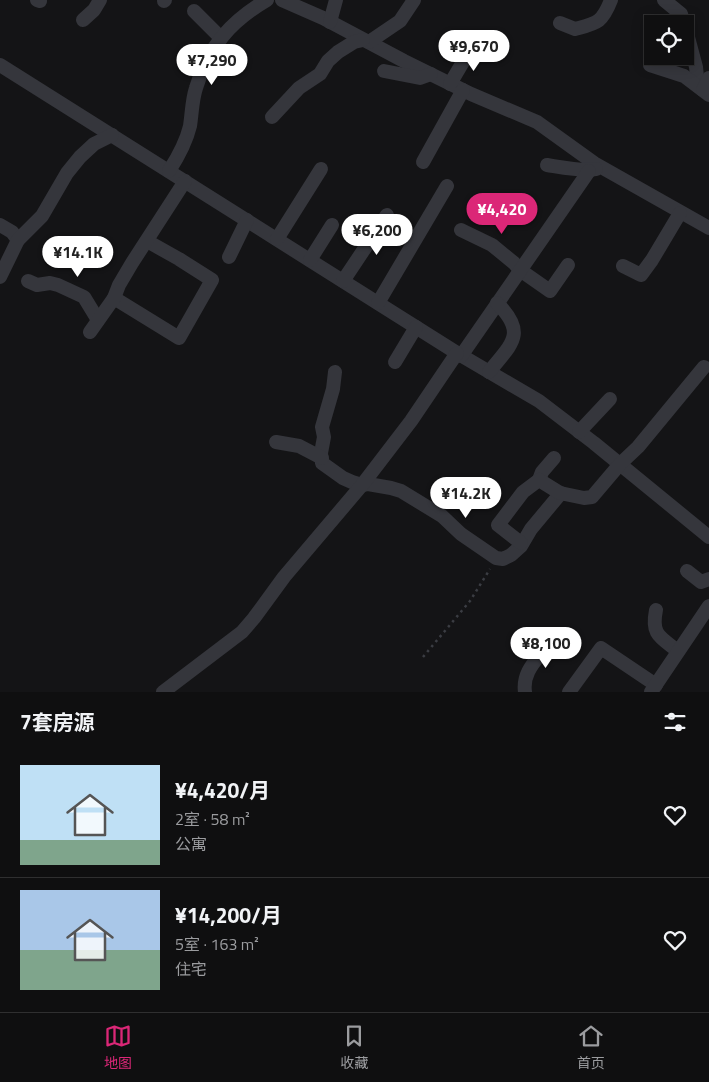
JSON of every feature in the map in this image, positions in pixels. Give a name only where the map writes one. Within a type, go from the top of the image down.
[{"type":"street","points":[[83,20],[94,10],[100,0]]},
{"type":"street","points":[[169,171],[181,153],[190,126],[193,100],[200,76],[213,49],[227,29],[245,14],[267,0]]},
{"type":"street","points":[[282,0],[330,22],[450,84],[537,122],[595,169],[709,228]]},
{"type":"street","points":[[330,22],[336,0]]},
{"type":"street","points":[[272,117],[299,88],[305,83],[314,80],[328,61],[338,52],[354,42],[366,41],[400,21],[414,0]]},
{"type":"street","points":[[560,23],[575,29],[601,20],[606,14],[611,0]]},
{"type":"street","points":[[664,0],[681,15]]},
{"type":"street","points":[[194,10],[221,38]]},
{"type":"street","points":[[450,84],[473,45]]},
{"type":"street","points":[[694,59],[705,87]]},
{"type":"street","points":[[0,65],[459,354],[539,401],[709,536]]},
{"type":"street","points":[[653,65],[684,76],[705,87]]},
{"type":"street","points":[[384,71],[420,78],[431,74]]},
{"type":"street","points":[[423,162],[464,90]]},
{"type":"street","points":[[0,277],[18,240],[42,216],[67,173],[94,144],[112,135]]},
{"type":"street","points":[[547,166],[595,169]]},
{"type":"street","points":[[277,239],[321,169]]},
{"type":"street","points":[[163,692],[242,632],[254,618],[284,577],[362,485],[595,169]]},
{"type":"street","points":[[90,332],[114,298],[119,285],[185,181]]},
{"type":"street","points":[[378,303],[447,186]]},
{"type":"street","points":[[623,266],[641,275],[680,213]]},
{"type":"street","points":[[343,281],[387,216]]},
{"type":"street","points":[[229,257],[247,220]]},
{"type":"street","points":[[0,225],[12,232],[18,240]]},
{"type":"street","points":[[310,260],[332,226]]},
{"type":"street","points":[[461,230],[492,245],[520,270],[550,291],[568,265]]},
{"type":"street","points":[[114,298],[179,338],[212,280],[147,241]]},
{"type":"street","points":[[28,282],[38,285],[50,283],[58,285],[84,297],[98,320]]},
{"type":"street","points":[[488,372],[511,344],[514,334],[513,324],[509,316],[497,303]]},
{"type":"street","points":[[395,362],[416,327]]},
{"type":"street","points":[[539,480],[561,493],[584,498],[592,497],[620,464],[638,447],[704,367]]},
{"type":"street","points":[[335,372],[333,390],[322,427],[324,437],[322,463],[343,478],[362,485],[368,484],[401,491],[442,516],[461,534],[496,558],[511,555],[561,493]]},
{"type":"street","points":[[580,432],[610,399]]},
{"type":"street","points":[[276,442],[299,446],[322,458]]},
{"type":"street","points":[[521,544],[498,525],[523,492],[539,480],[542,472],[554,458]]},
{"type":"street","points":[[687,571],[701,582],[709,579]]},
{"type":"street","points":[[569,692],[602,648],[653,689],[709,606]]},
{"type":"street","points":[[656,610],[653,624],[657,633],[678,651]]},
{"type":"street","points":[[525,692],[524,683],[527,672],[549,643]]},
{"type":"path","points":[[423,658],[470,601],[496,558]]}]
